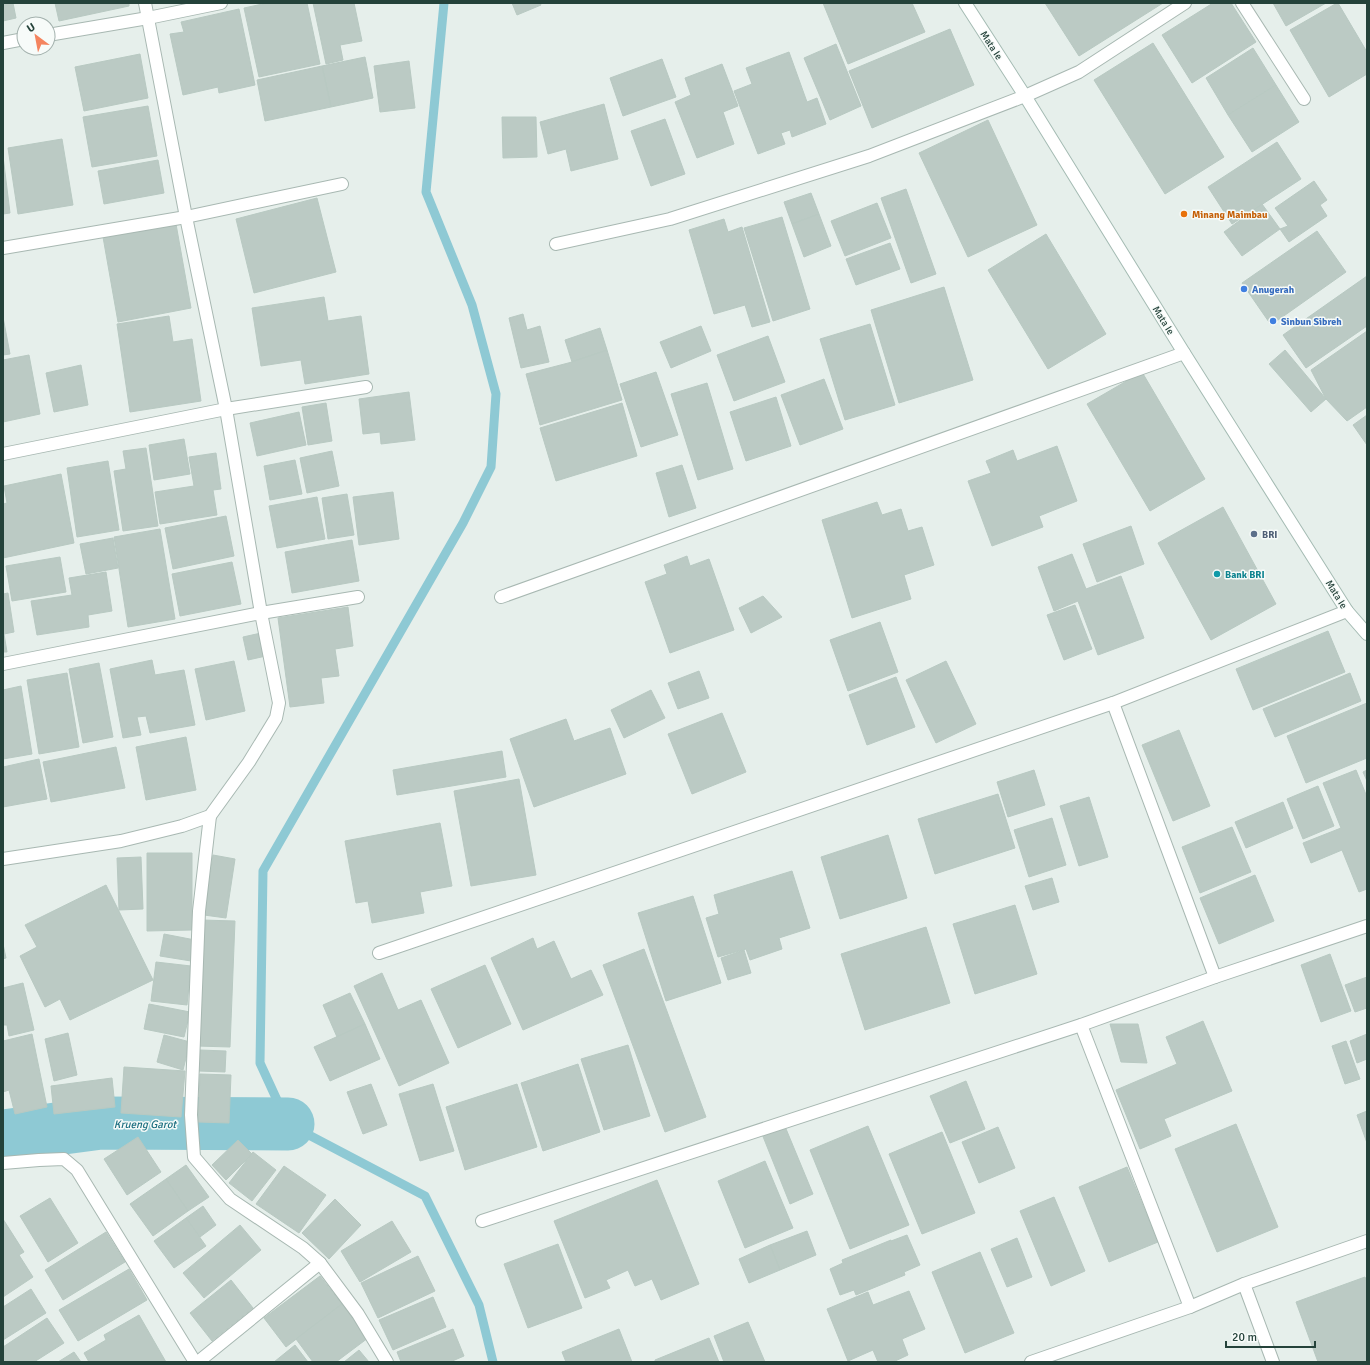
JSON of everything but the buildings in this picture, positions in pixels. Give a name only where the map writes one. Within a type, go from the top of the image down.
[{"type":"street","points":[[145,3],[186,217],[226,409],[261,613],[279,704],[276,718],[249,762],[210,816],[199,911],[191,1115],[194,1157],[230,1199],[303,1248],[320,1263],[358,1314],[387,1362]]},
{"type":"street","points":[[56,34],[148,18],[221,3]]},
{"type":"street","name":"Mata Ie","points":[[965,3],[1025,96],[1347,611],[1367,634]]},
{"type":"street","points":[[556,244],[670,219],[869,156],[1025,96],[1079,72],[1185,3]]},
{"type":"street","points":[[1242,3],[1304,99]]},
{"type":"street","points":[[3,43],[16,41]]},
{"type":"street","points":[[3,248],[186,217],[342,184]]},
{"type":"street","points":[[501,597],[1184,352]]},
{"type":"street","points":[[3,454],[226,409],[366,387]]},
{"type":"street","points":[[3,664],[261,613],[358,597]]},
{"type":"street","points":[[379,953],[1113,703],[1347,611]]},
{"type":"street","points":[[1113,703],[1215,976]]},
{"type":"street","points":[[3,859],[121,841],[182,826],[210,816]]},
{"type":"street","points":[[482,1221],[1081,1025],[1215,976],[1367,926]]},
{"type":"street","points":[[1081,1025],[1190,1307]]},
{"type":"street","points":[[3,1163],[64,1159],[77,1170],[197,1362],[320,1263]]},
{"type":"street","points":[[1031,1362],[1190,1307],[1244,1284],[1367,1240]]},
{"type":"street","points":[[1244,1284],[1273,1362]]},
{"type":"waterway","points":[[444,3],[426,192],[472,305],[496,394],[491,467],[463,523],[263,871],[260,1063],[288,1124],[425,1196],[479,1305],[493,1362]]},
{"type":"waterway","name":"Krueng Garot","points":[[3,1136],[101,1123],[288,1124]]},
{"type":"place","name":"Minang Maimbau","points":[[1184,214]]},
{"type":"place","name":"Anugerah","points":[[1244,289]]},
{"type":"place","name":"Sinbun Sibreh","points":[[1273,321]]},
{"type":"place","name":"BRI","points":[[1254,534]]},
{"type":"place","name":"Bank BRI","points":[[1217,574]]}]
